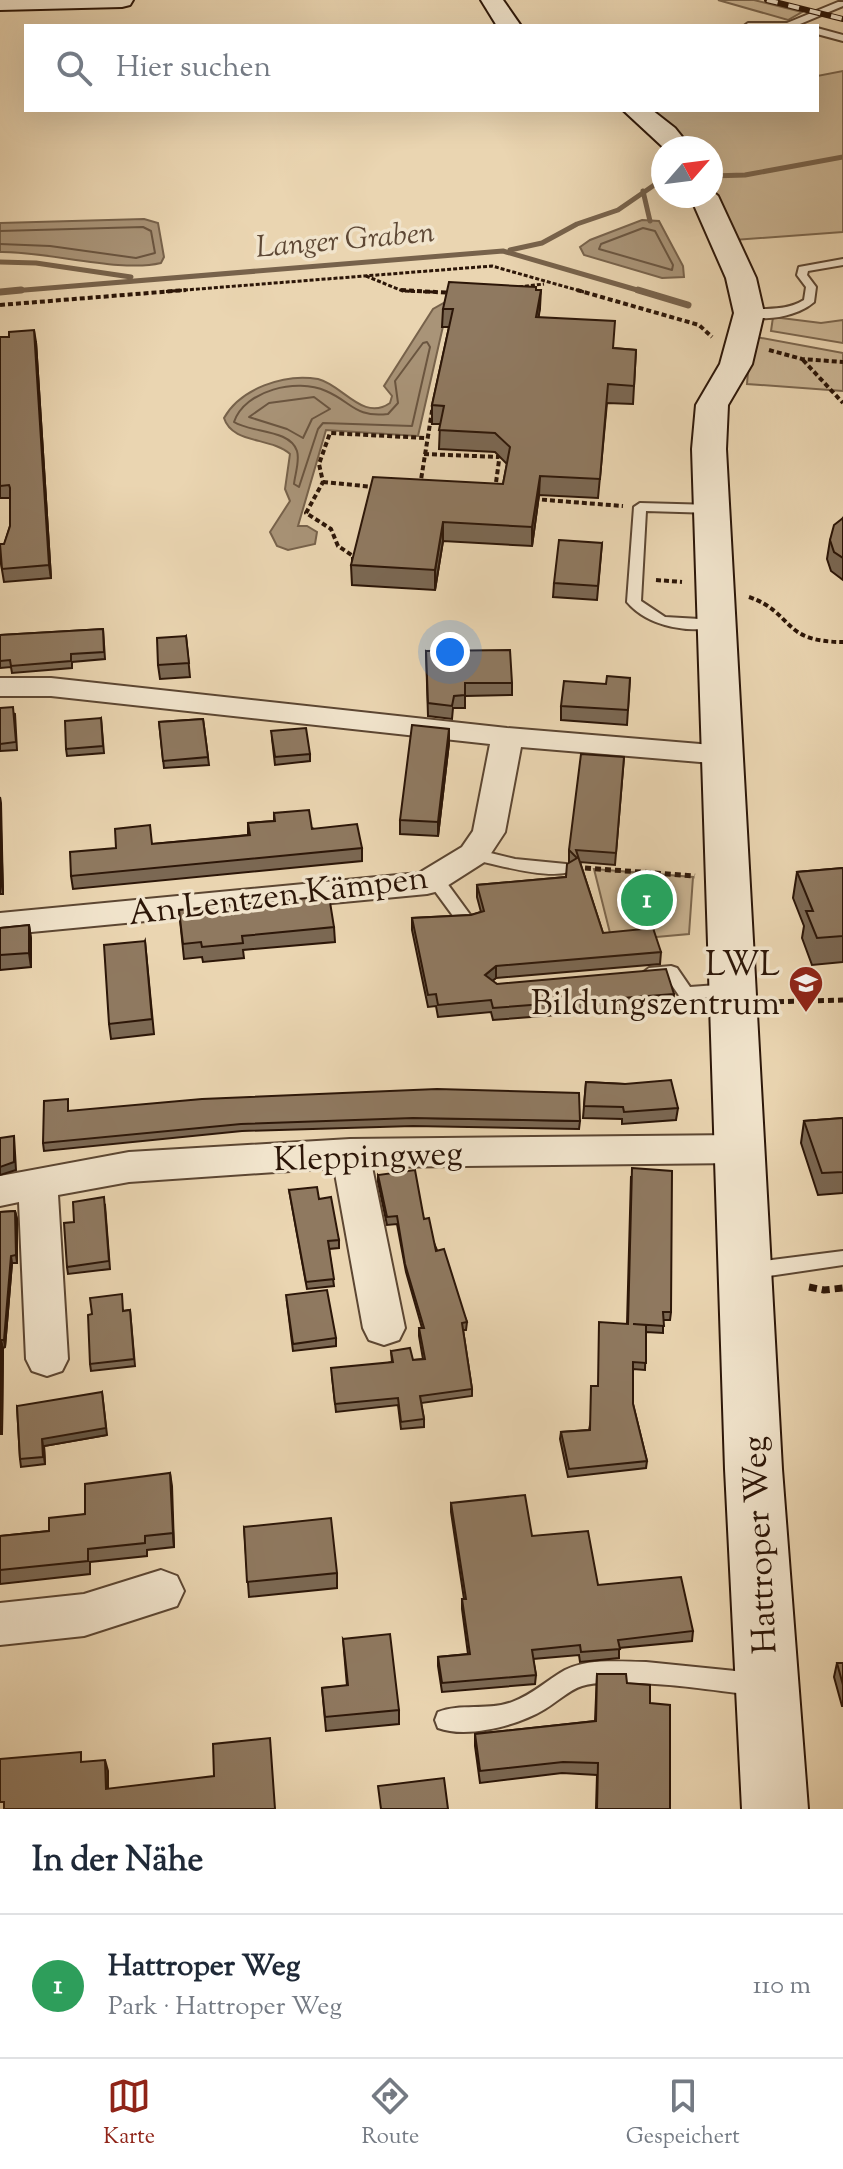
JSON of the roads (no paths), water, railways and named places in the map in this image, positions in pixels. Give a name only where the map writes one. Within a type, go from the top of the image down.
[{"type":"main road","points":[[0,3],[122,0]]},
{"type":"main road","points":[[492,0],[508,24]]},
{"type":"main road","points":[[639,112],[668,136]]},
{"type":"main road","points":[[709,208],[741,278],[742,340]]},
{"type":"main road","name":"Hattroper Weg","points":[[742,340],[712,405],[709,449],[719,624],[743,1271],[765,1685],[775,1809]]},
{"type":"street","points":[[0,687],[51,687],[507,737],[724,755]]},
{"type":"street","name":"An Lentzen Kämpen","points":[[0,924],[398,887],[435,879],[474,854],[489,832],[507,737]]},
{"type":"street","name":"Kleppingweg","points":[[19,1189],[129,1167],[350,1153],[738,1149]]},
{"type":"street","points":[[350,1153],[384,1328]]},
{"type":"street","points":[[19,1189],[47,1359]]},
{"type":"street","points":[[0,1624],[84,1615],[161,1591]]},
{"type":"lane","points":[[796,24],[841,4]]},
{"type":"lane","points":[[819,32],[843,38]]},
{"type":"lane","points":[[742,340],[779,314],[809,302],[811,287],[802,275],[803,269],[843,262]]},
{"type":"lane","points":[[713,509],[640,507],[634,602],[645,615],[663,623],[719,624]]},
{"type":"lane","points":[[474,854],[515,864],[566,869]]},
{"type":"lane","points":[[435,879],[465,920]]},
{"type":"lane","points":[[639,975],[671,972],[686,993],[733,996]]},
{"type":"lane","points":[[743,1271],[843,1258]]},
{"type":"lane","points":[[446,1720],[488,1719],[513,1713],[535,1703],[574,1677],[592,1673],[646,1672],[765,1685]]},
{"type":"water","points":[[144,219],[158,223],[164,257],[161,263],[104,264],[0,252],[0,223]]},
{"type":"water","points":[[642,220],[659,221],[683,266],[684,277],[662,278],[584,255],[580,247],[590,240]]},
{"type":"water","points":[[449,300],[418,436],[326,430],[298,526],[307,526],[317,532],[315,544],[288,550],[277,546],[270,532],[290,501],[285,489],[290,454],[235,432],[224,418],[252,391],[291,378],[318,379],[371,408],[390,403],[392,396],[384,386],[433,309]]},
{"type":"waterway","points":[[723,176],[745,175],[843,157]]},
{"type":"waterway","points":[[643,193],[651,187]]},
{"type":"waterway","points":[[510,250],[542,243],[577,224],[618,210],[643,193]]},
{"type":"waterway","points":[[643,193],[650,221]]},
{"type":"waterway","name":"Langer Graben","points":[[21,290],[0,292],[503,251],[644,292]]},
{"type":"waterway","points":[[0,262],[36,263],[131,277]]},
{"type":"waterway","name":"Langer Graben","points":[[638,290],[688,305]]},
{"type":"railway","points":[[767,0],[843,19]]},
{"type":"place","name":"Hattroper Weg","points":[[647,900]]},
{"type":"place","name":"LWL Bildungszentrum","points":[[806,1014]]}]
